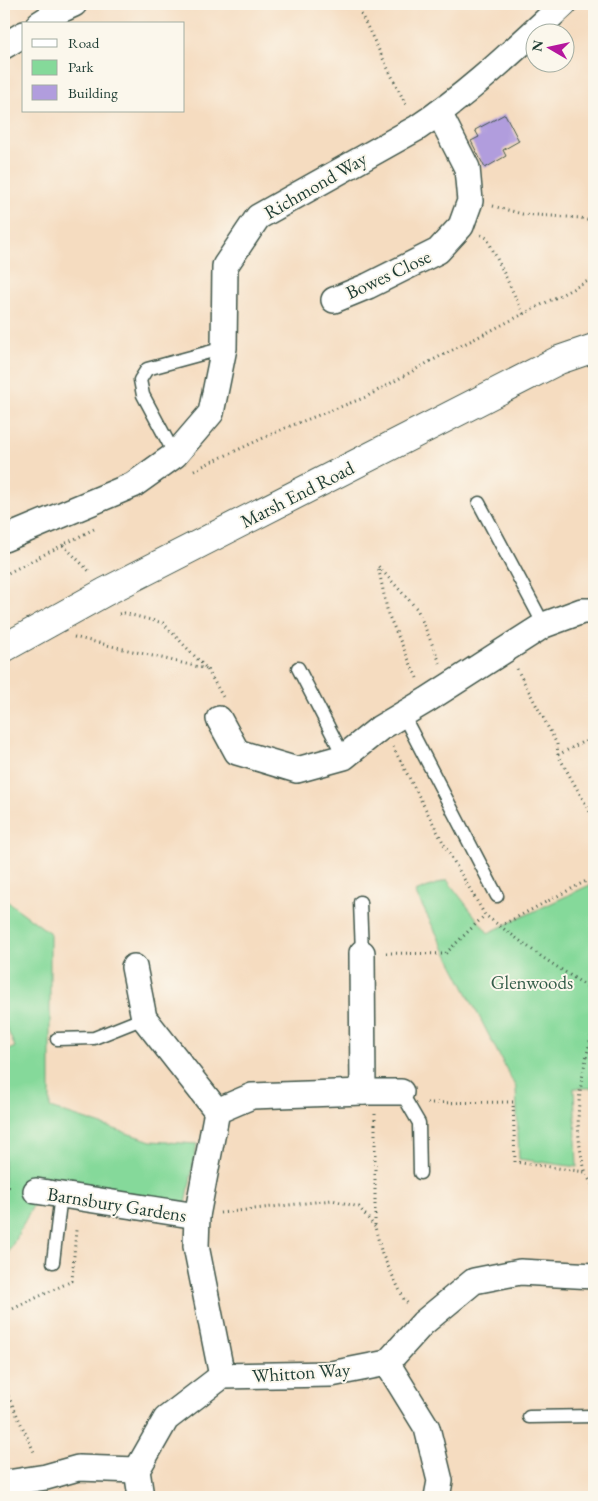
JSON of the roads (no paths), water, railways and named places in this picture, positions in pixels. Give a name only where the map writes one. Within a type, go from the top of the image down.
[{"type":"street","points":[[42,22],[74,4]]},
{"type":"street","name":"Richmond Way","points":[[6,533],[133,485],[184,463],[211,413],[224,348],[225,266],[258,217],[439,114],[484,77],[564,4]]},
{"type":"street","points":[[4,46],[22,35]]},
{"type":"street","name":"Bowes Close","points":[[334,300],[368,286],[438,250],[461,226],[470,201],[467,168],[439,114]]},
{"type":"street","name":"Marsh End Road","points":[[4,648],[105,592],[550,365],[594,348]]},
{"type":"street","points":[[219,719],[237,752],[297,770],[344,757],[380,728],[450,686],[544,624],[582,611],[594,611]]},
{"type":"street","points":[[362,953],[369,1092]]},
{"type":"street","points":[[134,967],[144,1018],[218,1111],[252,1096],[369,1092],[405,1098]]},
{"type":"street","name":"Barnsbury Gardens","points":[[218,1111],[197,1216],[196,1246],[222,1376]]},
{"type":"street","name":"Barnsbury Gardens","points":[[36,1191],[197,1216]]},
{"type":"street","points":[[437,1497],[440,1481],[427,1428],[387,1363],[423,1323],[474,1281],[520,1272],[594,1276]]},
{"type":"street","name":"Whitton Way","points":[[222,1376],[331,1374],[387,1363]]},
{"type":"street","points":[[141,1497],[137,1470],[166,1419],[222,1376]]},
{"type":"street","points":[[4,1486],[78,1468],[137,1470]]},
{"type":"lane","points":[[184,463],[143,395],[140,380],[147,369],[224,348]]},
{"type":"lane","points":[[479,503],[544,624]]},
{"type":"lane","points":[[298,668],[344,757]]},
{"type":"lane","points":[[403,715],[497,896]]},
{"type":"lane","points":[[360,902],[362,953]]},
{"type":"lane","points":[[57,1039],[94,1038],[144,1018]]},
{"type":"lane","points":[[405,1098],[419,1123],[420,1173]]},
{"type":"lane","points":[[53,1262],[61,1194]]},
{"type":"lane","points":[[528,1417],[594,1416]]},
{"type":"park label","name":"Glenwoods","points":[[532,982]]}]
